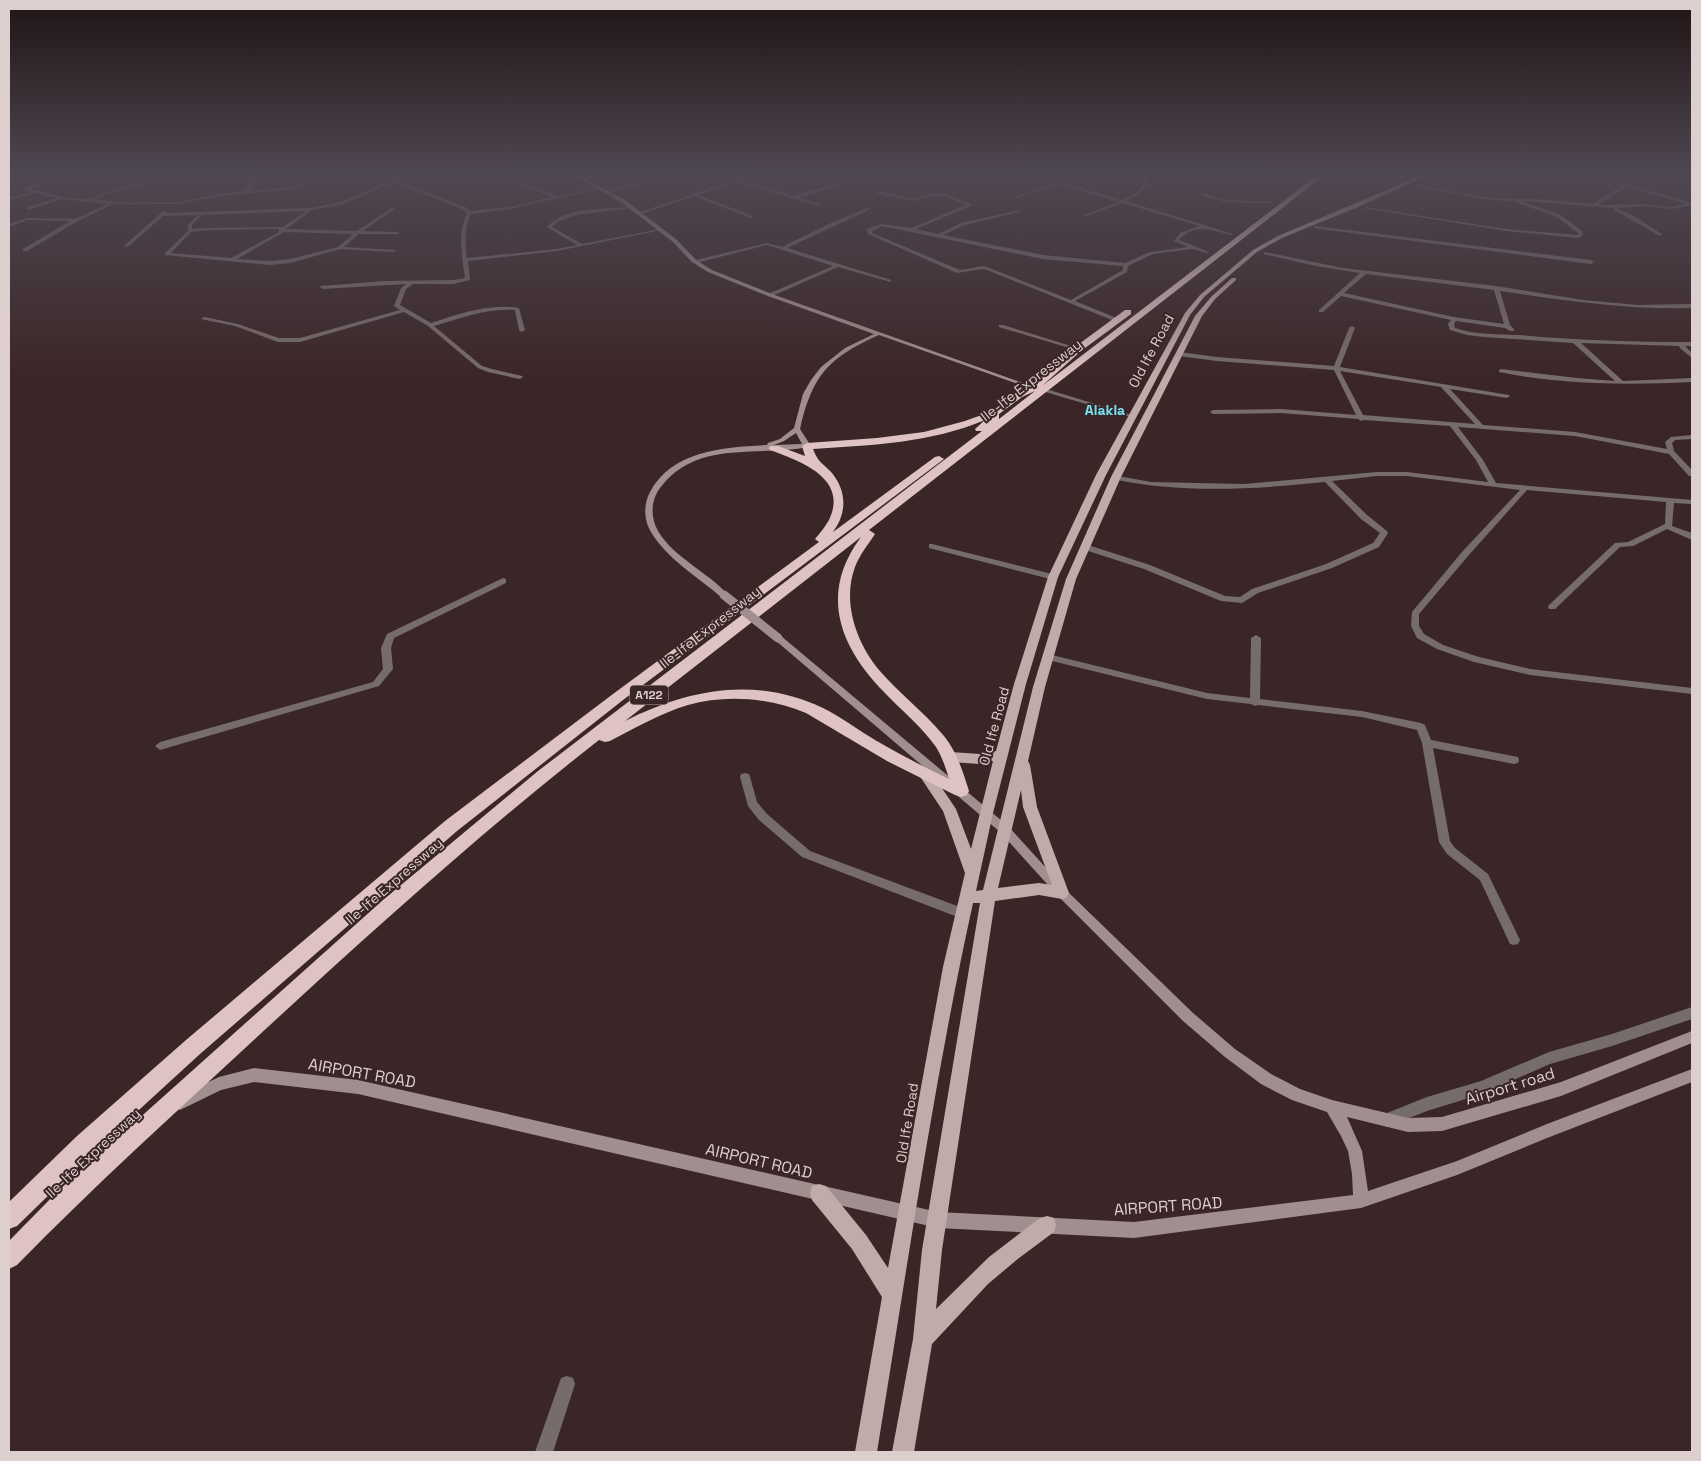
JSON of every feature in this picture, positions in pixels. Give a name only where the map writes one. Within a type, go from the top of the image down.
[{"type":"highway","name":"Ile-Ife Expressway","points":[[9,1218],[86,1144],[193,1047],[451,826],[618,697],[994,419],[994,413],[1019,395],[1039,389],[1078,350],[1220,242]]},
{"type":"highway","name":"Ile-Ife Expressway","points":[[9,1257],[67,1198],[389,905],[544,775],[907,497],[1039,389],[1233,242]]},
{"type":"highway","points":[[812,463],[806,446],[871,442],[920,436],[960,426],[994,413]]},
{"type":"highway","points":[[774,448],[812,463],[832,480],[839,501],[838,515],[817,543],[791,568]]},
{"type":"highway","points":[[907,497],[858,546],[850,560],[843,592],[844,612],[854,644],[864,660],[874,673],[938,739],[950,758],[960,792]]},
{"type":"highway","points":[[544,775],[603,738],[686,700],[712,696],[766,696],[810,708],[870,744],[960,792]]},
{"type":"main road","points":[[676,242],[694,261],[723,277],[1039,389]]},
{"type":"main road","name":"Old Ife Road","points":[[866,1452],[950,967],[968,898],[986,813],[1025,669],[1053,577],[1101,475],[1187,314],[1202,296],[1234,268],[1255,251],[1271,242]]},
{"type":"main road","name":"Old Ife Road","points":[[902,1452],[923,1339],[932,1250],[989,895],[1039,686],[1071,579],[1116,478],[1199,316],[1213,298],[1265,253],[1284,242]]},
{"type":"main road","points":[[860,341],[862,327]]},
{"type":"main road","points":[[880,334],[845,349],[820,369],[809,386],[800,412],[797,429],[806,446],[753,448],[701,455],[686,462],[660,479],[651,496],[648,515],[654,532],[666,545],[724,595],[778,638],[1004,829],[1062,893],[1188,1017],[1230,1053],[1266,1079],[1297,1095],[1332,1107],[1348,1130],[1355,1149],[1360,1171],[1361,1201],[1457,1168],[1547,1131],[1692,1076]]},
{"type":"main road","points":[[1141,401],[1154,403]]},
{"type":"main road","points":[[753,448],[782,440],[797,429]]},
{"type":"main road","points":[[950,758],[980,759],[1002,755]]},
{"type":"main road","points":[[1023,759],[1030,807],[1062,893]]},
{"type":"main road","points":[[926,775],[949,809],[973,874]]},
{"type":"main road","points":[[968,898],[1039,889],[1062,893]]},
{"type":"main road","name":"Airport road","points":[[1332,1107],[1408,1126],[1442,1124],[1561,1089],[1692,1037]]},
{"type":"main road","name":"AIRPORT ROAD","points":[[161,1112],[218,1084],[254,1075],[358,1087],[938,1220],[1134,1230],[1361,1201]]},
{"type":"main road","points":[[820,1193],[856,1235],[876,1264],[892,1295]]},
{"type":"main road","points":[[923,1339],[957,1299],[992,1266],[1047,1225]]},
{"type":"street","points":[[25,250],[38,242]]},
{"type":"street","points":[[126,246],[130,242]]},
{"type":"street","points":[[179,242],[167,254],[270,263],[290,261],[340,248],[394,251]]},
{"type":"street","points":[[232,260],[264,242]]},
{"type":"street","points":[[340,248],[347,242]]},
{"type":"street","points":[[323,287],[384,282],[453,282],[468,279],[462,242]]},
{"type":"street","points":[[576,242],[581,245]]},
{"type":"street","points":[[466,260],[548,251],[596,242]]},
{"type":"street","points":[[784,248],[795,242]]},
{"type":"street","points":[[889,242],[959,272],[982,268],[989,269],[1117,320]]},
{"type":"street","points":[[973,242],[1043,257],[1126,265],[1152,253],[1191,248]]},
{"type":"street","points":[[1179,242],[1207,252]]},
{"type":"street","points":[[1435,242],[1591,262]]},
{"type":"street","points":[[694,261],[723,256],[756,245],[768,244],[889,282]]},
{"type":"street","points":[[1265,253],[1303,263],[1560,298],[1645,306],[1692,306]]},
{"type":"street","points":[[1072,301],[1119,275],[1125,271],[1126,265]]},
{"type":"street","points":[[770,294],[837,266]]},
{"type":"street","points":[[1321,311],[1365,272]]},
{"type":"street","points":[[411,283],[404,288],[397,306],[430,326],[480,367],[520,377]]},
{"type":"street","points":[[1496,288],[1507,326],[1516,334],[1536,339]]},
{"type":"street","points":[[1342,294],[1454,319],[1507,326]]},
{"type":"street","points":[[430,326],[481,310],[505,307],[517,309],[522,330]]},
{"type":"street","points":[[204,319],[236,325],[278,340],[300,340],[321,336],[403,311]]},
{"type":"street","points":[[1454,319],[1451,324],[1452,329],[1460,332],[1536,339],[1692,344]]},
{"type":"street","points":[[1001,326],[1078,350]]},
{"type":"street","points":[[1352,328],[1336,368],[1361,419]]},
{"type":"street","points":[[1575,341],[1620,383]]},
{"type":"street","points":[[1682,344],[1682,347],[1692,356]]},
{"type":"street","points":[[1179,354],[1217,359],[1336,368],[1507,396]]},
{"type":"street","points":[[1501,371],[1620,383],[1692,380]]},
{"type":"street","points":[[1443,385],[1480,426]]},
{"type":"street","points":[[1039,389],[1132,416]]},
{"type":"street","points":[[1213,412],[1280,411],[1361,419],[1480,426],[1604,438],[1630,445],[1671,452]]},
{"type":"street","points":[[1452,424],[1479,460],[1493,485]]},
{"type":"street","points":[[1692,437],[1673,438],[1668,442],[1671,452],[1692,474]]},
{"type":"street","points":[[1116,478],[1152,484],[1244,486],[1377,474],[1407,474],[1493,485],[1692,502]]},
{"type":"street","points":[[1085,547],[1147,567],[1224,599],[1242,600],[1255,591],[1337,562],[1376,545],[1384,534],[1326,479]]},
{"type":"street","points":[[1526,488],[1465,554],[1415,614],[1415,626],[1420,636],[1440,647],[1476,660],[1530,672],[1692,691]]},
{"type":"street","points":[[1552,608],[1618,545],[1630,544],[1669,525],[1671,518],[1670,500]]},
{"type":"street","points":[[1666,526],[1692,538]]},
{"type":"street","points":[[932,546],[1053,577]]},
{"type":"street","points":[[160,746],[376,684],[388,669],[386,648],[390,636],[504,581]]},
{"type":"street","points":[[1255,703],[1256,638]]},
{"type":"street","points":[[1048,657],[1207,696],[1362,714],[1406,722],[1421,727],[1427,743],[1445,842],[1451,851],[1484,877],[1514,940]]},
{"type":"street","points":[[1427,743],[1514,760]]},
{"type":"street","points":[[745,777],[752,803],[763,817],[806,854],[964,914]]},
{"type":"street","points":[[1387,1120],[1427,1104],[1482,1087],[1549,1058],[1692,1014]]},
{"type":"street","points":[[544,1452],[567,1384]]},
{"type":"district","name":"AlakIa","points":[[1105,410]]}]
